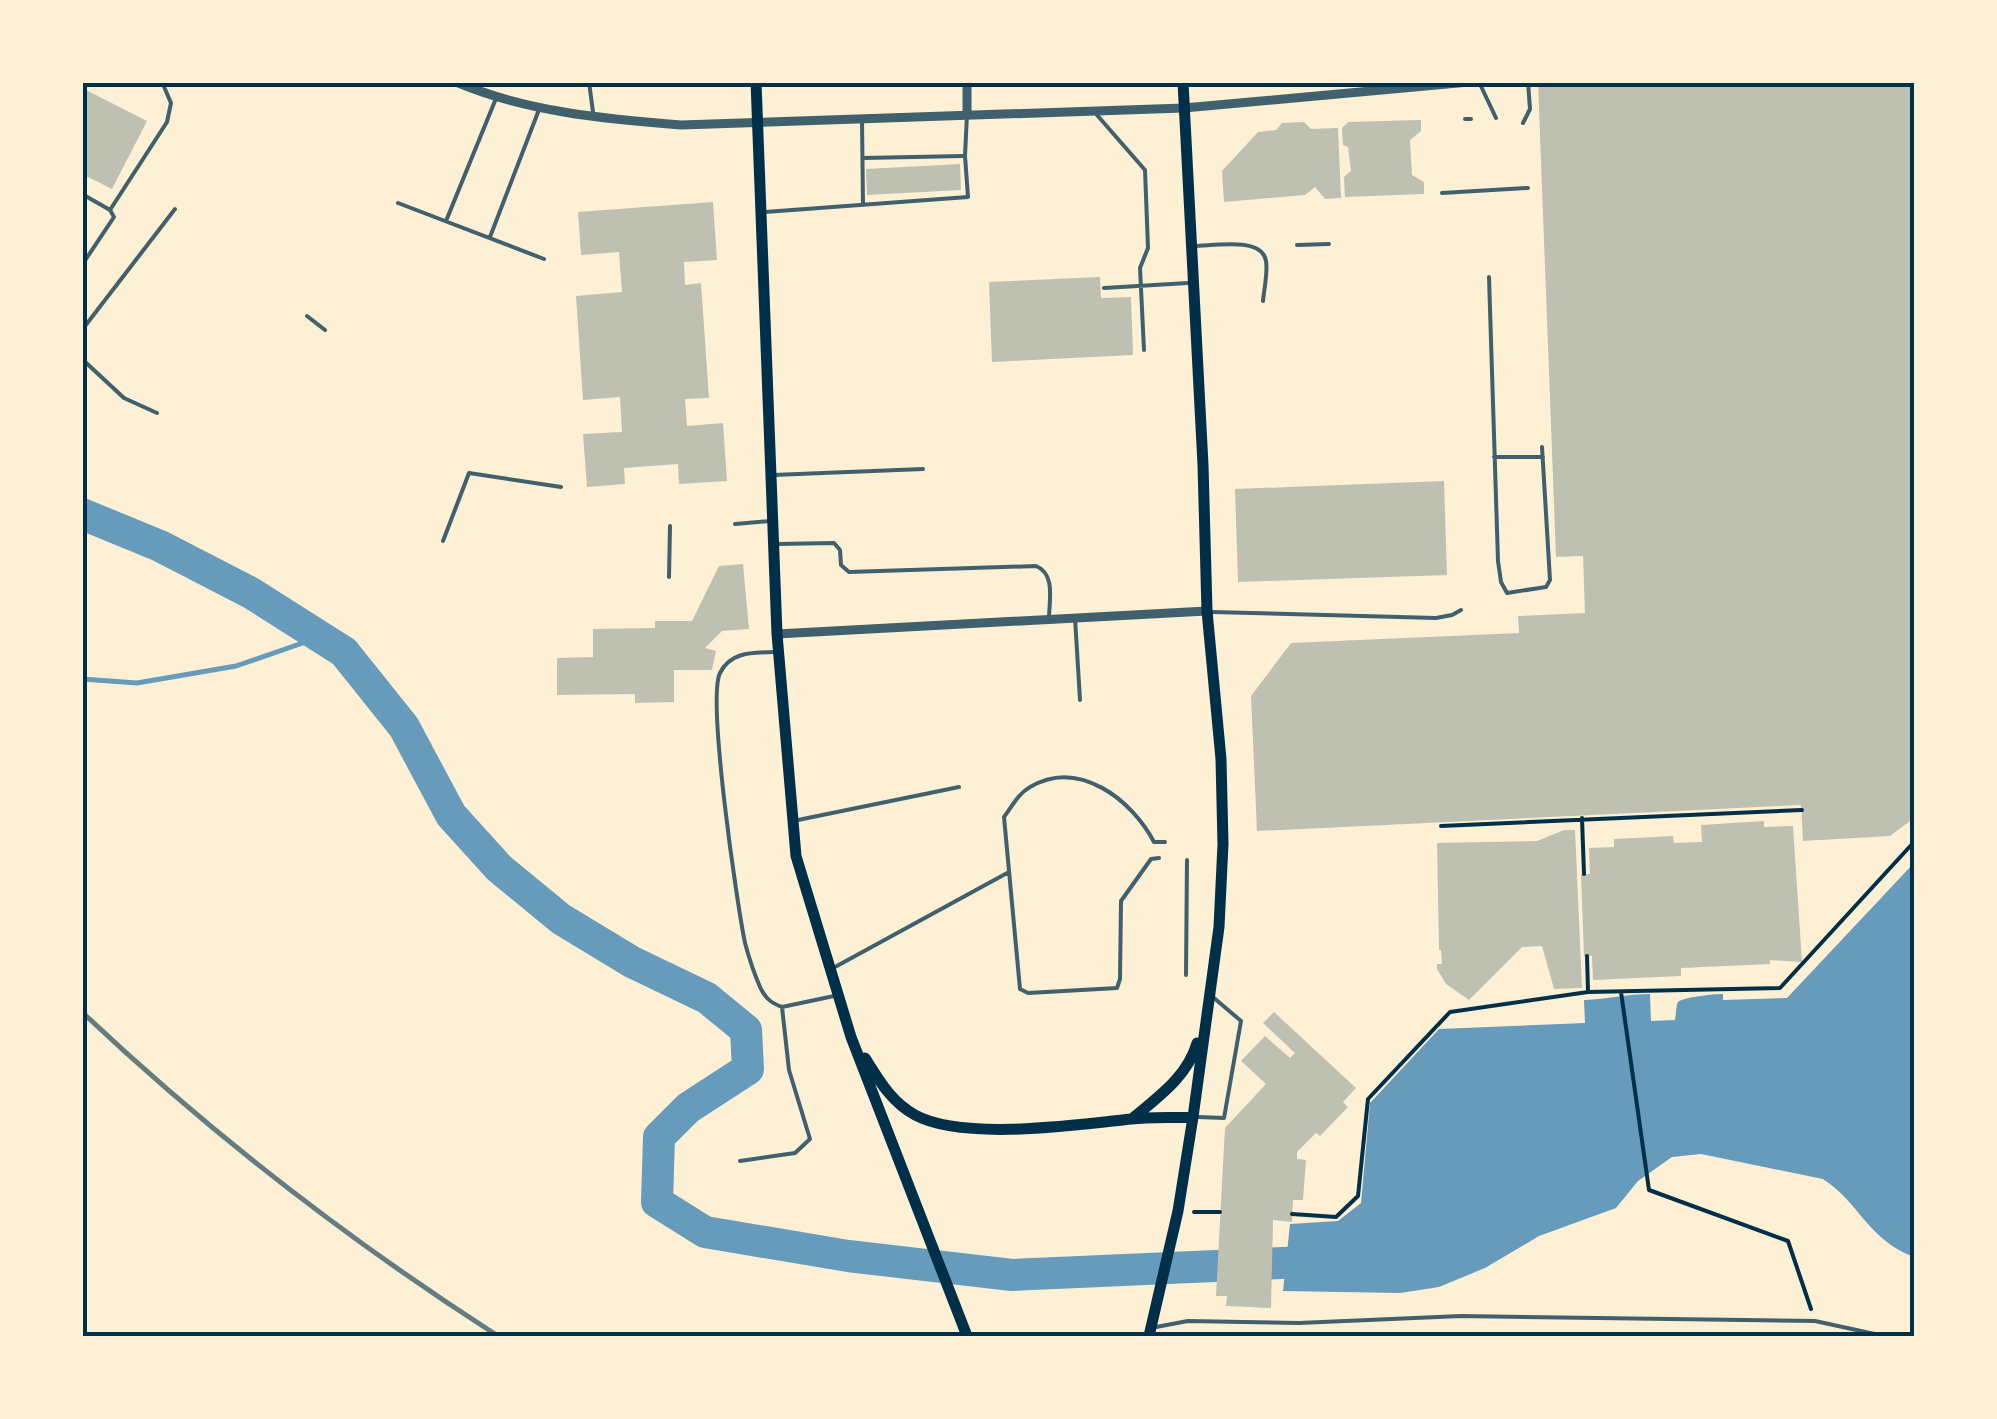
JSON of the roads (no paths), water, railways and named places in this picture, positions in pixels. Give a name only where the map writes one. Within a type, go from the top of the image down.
[{"type":"main road","points":[[756,82],[777,634],[796,856],[852,1037],[967,1336]]},
{"type":"main road","points":[[1150,1330],[1178,1211],[1193,1117],[1219,927],[1223,844],[1221,759],[1207,612],[1183,82]]},
{"type":"main road","points":[[1133,1118],[1166,1091],[1194,1055],[1209,994]]},
{"type":"main road","points":[[852,1037],[892,1100],[938,1125],[1038,1126],[1193,1117]]},
{"type":"street","points":[[456,82],[540,108],[681,125],[1184,108],[1470,82]]},
{"type":"street","points":[[967,82],[967,114]]},
{"type":"street","points":[[777,634],[1207,612]]},
{"type":"lane","points":[[110,210],[167,122],[171,103],[162,82]]},
{"type":"lane","points":[[590,82],[594,117]]},
{"type":"lane","points":[[1479,82],[1496,118]]},
{"type":"lane","points":[[1523,123],[1530,108],[1528,82]]},
{"type":"lane","points":[[446,221],[491,91]]},
{"type":"lane","points":[[490,237],[540,108]]},
{"type":"lane","points":[[1094,111],[1145,170],[1148,248],[1140,268],[1144,350]]},
{"type":"lane","points":[[761,213],[968,197],[967,114]]},
{"type":"lane","points":[[862,119],[862,205]]},
{"type":"lane","points":[[863,158],[965,156]]},
{"type":"lane","points":[[1442,193],[1528,188]]},
{"type":"lane","points":[[82,194],[114,216],[82,265]]},
{"type":"lane","points":[[398,203],[544,259]]},
{"type":"lane","points":[[82,330],[174,209]]},
{"type":"lane","points":[[1298,245],[1328,244]]},
{"type":"lane","points":[[1191,246],[1249,245],[1262,252],[1267,262],[1262,301]]},
{"type":"lane","points":[[1489,277],[1498,561],[1507,593],[1539,590],[1550,580],[1542,446]]},
{"type":"lane","points":[[1104,288],[1193,282]]},
{"type":"lane","points":[[307,316],[325,330]]},
{"type":"lane","points":[[82,359],[124,398],[157,413]]},
{"type":"lane","points":[[1494,457],[1542,457]]},
{"type":"lane","points":[[771,475],[924,469]]},
{"type":"lane","points":[[443,541],[470,473],[561,487]]},
{"type":"lane","points":[[736,524],[773,521]]},
{"type":"lane","points":[[669,578],[670,526]]},
{"type":"lane","points":[[774,544],[834,543],[840,550],[841,565],[849,572],[1044,568],[1049,577],[1049,619]]},
{"type":"lane","points":[[1207,612],[1436,618],[1461,610]]},
{"type":"lane","points":[[1075,618],[1080,700]]},
{"type":"lane","points":[[779,652],[742,653],[722,669],[717,683],[732,856],[746,948],[766,998],[782,1008],[838,994]]},
{"type":"lane","points":[[1159,858],[1151,859],[1121,901],[1120,978],[1112,990],[1020,989],[1004,816],[1029,787],[1045,782],[1094,782],[1132,809],[1154,842],[1164,842]]},
{"type":"lane","points":[[793,821],[959,787]]},
{"type":"lane","points":[[1186,974],[1187,860]]},
{"type":"lane","points":[[831,969],[1009,872]]},
{"type":"lane","points":[[1193,1117],[1224,1118],[1241,1021],[1209,994]]},
{"type":"lane","points":[[740,1161],[795,1153],[810,1140],[789,1070],[782,1008]]},
{"type":"lane","points":[[1150,1330],[1188,1321],[1299,1324],[1462,1316],[1815,1321],[1884,1336]]},
{"type":"water","points":[[1914,863],[1914,1257],[1885,1241],[1823,1179],[1701,1154],[1672,1157],[1638,1181],[1616,1208],[1539,1236],[1485,1268],[1439,1287],[1400,1293],[1283,1291],[1290,1224],[1338,1221],[1361,1203],[1370,1103],[1439,1029],[1585,1023],[1584,1000],[1633,995],[1650,994],[1651,1021],[1675,1020],[1678,1002],[1692,997],[1723,994],[1723,1000],[1787,998]]},
{"type":"waterway","points":[[82,514],[160,546],[251,593],[344,652],[404,727],[451,815],[499,868],[561,919],[632,962],[707,998],[746,1030],[748,1069],[688,1108],[659,1137],[657,1202],[705,1232],[848,1256],[1012,1275],[1329,1261]]},
{"type":"waterway","points":[[82,679],[137,683],[236,666],[320,637]]},
{"type":"railway","points":[[82,1012],[282,1184],[498,1336]]}]
